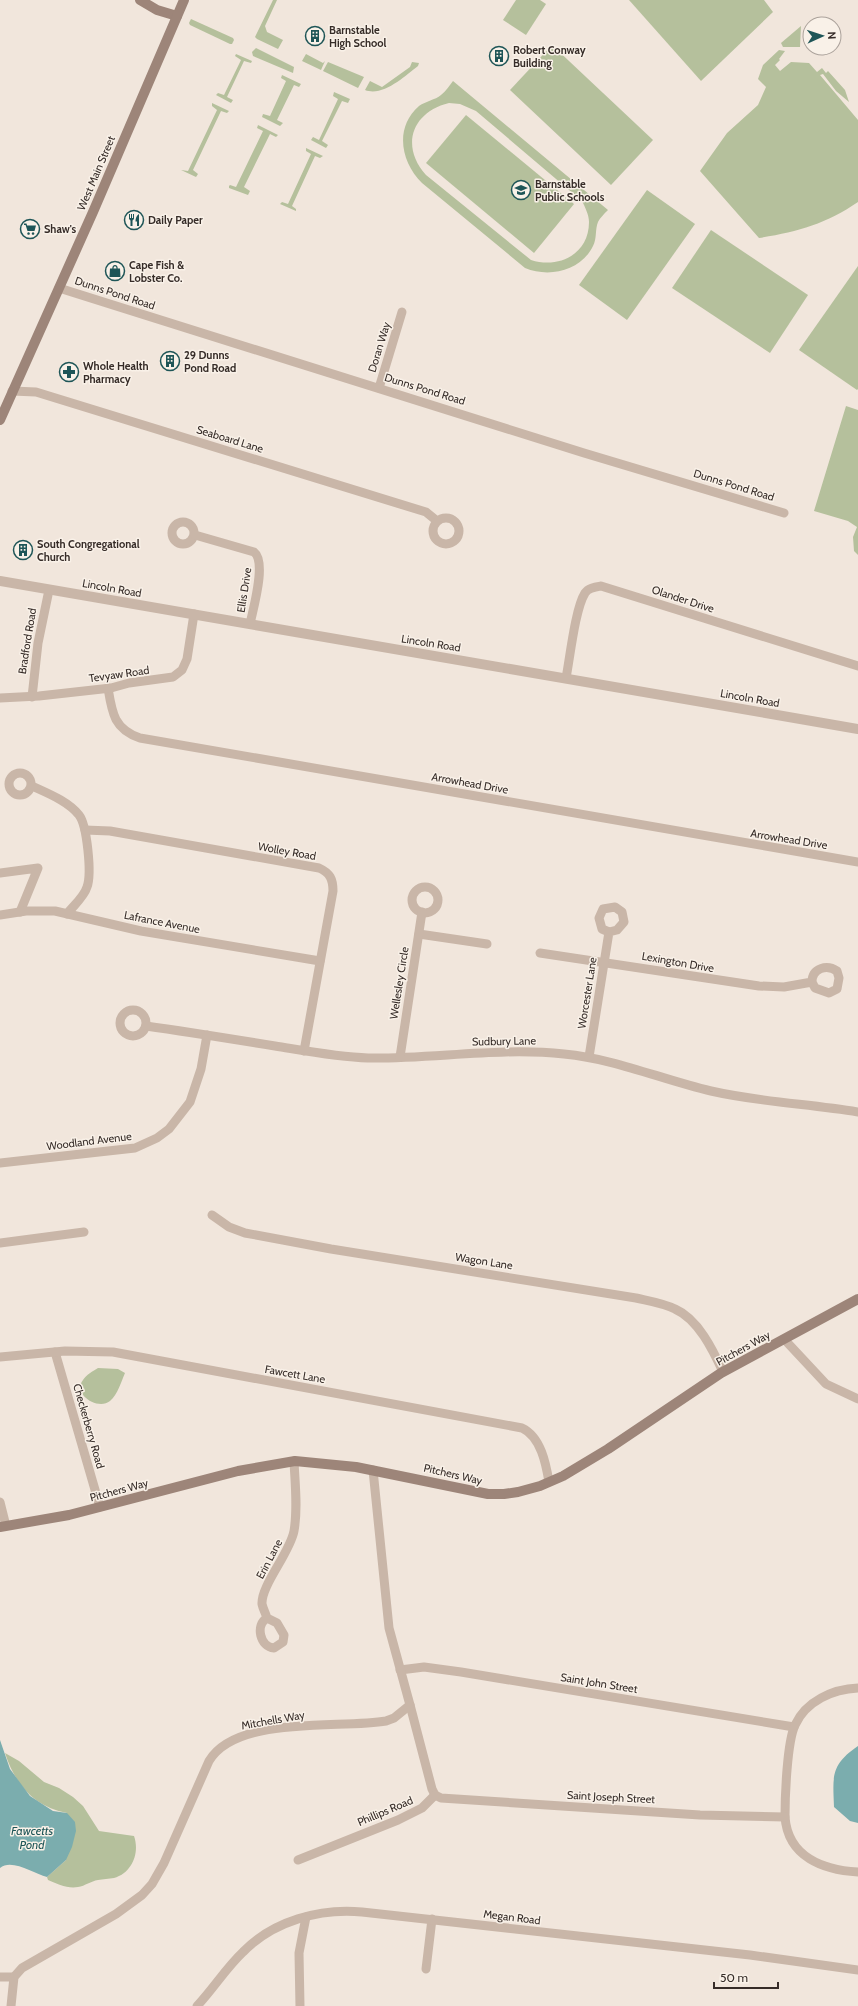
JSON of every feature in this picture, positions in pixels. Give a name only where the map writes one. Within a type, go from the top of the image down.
[{"type":"main road","points":[[140,0],[157,10],[177,16]]},
{"type":"main road","name":"West Main Street","points":[[0,420],[184,0]]},
{"type":"main road","name":"Pitchers Way","points":[[3,1527],[100,1507],[238,1471],[294,1461],[313,1461],[373,1470],[488,1494],[518,1492],[549,1482],[596,1457],[723,1372],[858,1299]]},
{"type":"street","name":"Dunns Pond Road","points":[[59,288],[584,453],[784,513]]},
{"type":"street","name":"Doran Way","points":[[379,388],[402,312]]},
{"type":"street","name":"Seaboard Lane","points":[[12,391],[36,392],[426,512],[437,520]]},
{"type":"street","name":"Ellis Drive","points":[[195,535],[254,552],[258,556],[260,567],[250,624]]},
{"type":"street","name":"Lincoln Road","points":[[0,581],[858,729]]},
{"type":"street","name":"Olander Drive","points":[[566,678],[584,594],[592,587],[601,586],[858,666]]},
{"type":"street","name":"Bradford Road","points":[[32,697],[38,643],[49,590]]},
{"type":"street","name":"Tevyaw Road","points":[[0,698],[32,697],[169,679],[178,674],[185,665],[189,652],[194,614]]},
{"type":"street","name":"Arrowhead Drive","points":[[108,688],[114,714],[119,726],[128,734],[140,738],[858,862]]},
{"type":"street","points":[[32,786],[72,809],[81,818],[85,830],[89,872],[88,886],[67,914]]},
{"type":"street","name":"Wolley Road","points":[[85,830],[110,831],[319,868],[327,872],[332,880],[333,891],[304,1051]]},
{"type":"street","points":[[0,873],[38,868],[20,912]]},
{"type":"street","name":"Lafrance Avenue","points":[[0,915],[48,910],[170,937],[320,961]]},
{"type":"street","name":"Wellesley Circle","points":[[400,1057],[422,912]]},
{"type":"street","name":"Worcester Lane","points":[[589,1057],[609,932]]},
{"type":"street","points":[[419,934],[488,944]]},
{"type":"street","name":"Lexington Drive","points":[[540,953],[759,986],[784,987],[812,982]]},
{"type":"street","name":"Sudbury Lane","points":[[146,1026],[304,1051],[356,1057],[545,1052],[589,1057],[614,1062],[713,1092],[751,1099],[826,1106],[858,1112]]},
{"type":"street","name":"Woodland Avenue","points":[[0,1163],[135,1148],[157,1138],[169,1129],[190,1102],[201,1070],[207,1035]]},
{"type":"street","name":"Wagon Lane","points":[[212,1215],[229,1227],[245,1233],[331,1249],[636,1298],[667,1305],[684,1313],[696,1326],[715,1355],[723,1372]]},
{"type":"street","points":[[0,1243],[84,1232]]},
{"type":"street","points":[[784,1339],[826,1384],[858,1399]]},
{"type":"street","name":"Fawcett Lane","points":[[0,1357],[55,1352],[113,1352],[522,1428],[531,1434],[538,1445],[546,1467],[549,1482]]},
{"type":"street","name":"Checkerberry Road","points":[[55,1352],[100,1507]]},
{"type":"street","name":"Erin Lane","points":[[268,1618],[262,1605],[264,1596],[289,1546],[294,1531],[296,1510],[294,1461]]},
{"type":"street","points":[[373,1470],[389,1628],[430,1782],[436,1795]]},
{"type":"street","points":[[0,1502],[3,1527]]},
{"type":"street","name":"Saint John Street","points":[[400,1670],[424,1666],[794,1727]]},
{"type":"street","points":[[858,1688],[826,1695],[805,1712],[794,1727],[785,1817],[786,1827],[791,1838],[808,1858],[828,1868],[858,1872]]},
{"type":"street","name":"Mitchells Way","points":[[14,1977],[22,1968],[116,1914],[142,1895],[152,1884],[164,1863],[196,1787],[217,1750],[241,1737],[273,1730],[298,1726],[386,1721],[394,1718],[410,1705]]},
{"type":"street","name":"Saint Joseph Street","points":[[436,1795],[443,1798],[587,1809],[751,1818],[785,1817]]},
{"type":"street","name":"Phillips Road","points":[[298,1860],[398,1820],[422,1808],[436,1795]]},
{"type":"street","name":"Megan Road","points":[[197,2006],[242,1952],[258,1938],[281,1926],[306,1916],[323,1912],[349,1910],[750,1955],[858,1970]]},
{"type":"street","points":[[300,2006],[299,1953],[306,1916]]},
{"type":"street","points":[[426,1969],[432,1919]]},
{"type":"street","points":[[0,1977],[14,1977],[11,2006]]},
{"type":"green space","points":[[273,0],[277,0],[265,26],[267,32],[283,40],[278,49],[255,37]]},
{"type":"green space","points":[[516,0],[540,0],[546,4],[526,35],[503,20]]},
{"type":"green space","points":[[629,0],[764,0],[773,12],[701,81]]},
{"type":"green space","points":[[191,19],[233,38],[234,40],[232,44],[190,25],[189,23]]},
{"type":"green space","points":[[801,26],[800,47],[783,47],[781,43]]},
{"type":"green space","points":[[552,45],[653,140],[611,185],[510,90]]},
{"type":"green space","points":[[256,48],[294,67],[293,73],[253,56],[252,52]]},
{"type":"green space","points":[[779,50],[785,51],[775,65],[780,71],[791,62],[809,63],[817,72],[822,68],[826,73],[828,71],[845,90],[849,102],[836,91],[823,74],[820,75],[858,120],[858,202],[846,210],[811,226],[759,238],[700,171],[727,133],[758,105],[766,87],[758,79],[763,65]]},
{"type":"green space","points":[[236,54],[252,61],[251,63],[244,61],[227,97],[233,100],[231,103],[216,95],[218,93],[224,95],[241,60],[235,56]]},
{"type":"green space","points":[[306,54],[323,63],[325,61],[321,70],[302,61]]},
{"type":"green space","points":[[328,62],[364,77],[358,88],[323,71]]},
{"type":"green space","points":[[412,62],[419,63],[418,66],[400,80],[379,91],[365,90],[370,81],[382,87],[410,67]]},
{"type":"green space","points":[[282,75],[301,84],[299,87],[294,85],[277,120],[283,123],[280,126],[262,117],[263,114],[270,116],[286,81],[281,78]]},
{"type":"green space","points":[[453,81],[608,210],[598,222],[595,240],[588,255],[573,267],[554,272],[534,271],[525,268],[422,183],[415,175],[405,155],[403,145],[403,134],[406,124],[411,115],[419,106],[439,97],[445,92]],"holes":[[[449,103],[460,104],[476,111],[582,201],[587,211],[589,222],[588,233],[584,243],[578,250],[562,260],[552,262],[531,260],[426,175],[418,164],[413,153],[412,142],[414,132],[419,122],[426,114],[436,107]]]},
{"type":"green space","points":[[334,92],[350,99],[348,103],[342,101],[322,141],[328,145],[326,148],[311,140],[313,137],[319,140],[338,99],[333,96]]},
{"type":"green space","points":[[212,103],[229,111],[227,113],[221,111],[193,170],[198,174],[196,177],[181,170],[188,171],[217,110],[212,106]]},
{"type":"green space","points":[[466,115],[574,204],[534,253],[426,163]]},
{"type":"green space","points":[[258,125],[278,135],[276,137],[270,134],[244,187],[250,191],[248,195],[229,188],[229,186],[236,187],[263,131],[257,128]]},
{"type":"green space","points":[[306,148],[323,156],[320,158],[315,156],[292,206],[296,209],[296,211],[280,204],[282,202],[288,204],[311,154],[306,151]]},
{"type":"green space","points":[[647,190],[695,224],[627,320],[579,285]]},
{"type":"green space","points":[[711,230],[808,295],[770,353],[672,288]]},
{"type":"green space","points":[[858,266],[858,389],[857,390],[799,350]]},
{"type":"green space","points":[[846,406],[858,410],[858,555],[854,551],[853,537],[857,527],[848,521],[814,511]]},
{"type":"green space","points":[[98,1368],[118,1369],[125,1373],[115,1395],[105,1404],[99,1404],[88,1400],[81,1391],[81,1385],[84,1378]]},
{"type":"green space","points":[[5,1753],[19,1761],[44,1782],[59,1788],[73,1797],[83,1806],[99,1831],[134,1836],[136,1842],[135,1855],[133,1862],[126,1872],[114,1878],[95,1881],[74,1887],[63,1886],[48,1880],[47,1877],[66,1860],[67,1813],[55,1810],[45,1805],[36,1800],[27,1792],[14,1775]]},
{"type":"water","name":"Fawcetts Pond","points":[[0,1740],[10,1769],[30,1796],[53,1811],[67,1813],[75,1822],[76,1831],[72,1847],[66,1860],[47,1877],[17,1866],[5,1865],[0,1868]]},
{"type":"water","points":[[858,1746],[858,1823],[850,1821],[834,1807],[833,1787],[835,1772],[842,1759]]},
{"type":"place","name":"Barnstable High School","points":[[315,36]]},
{"type":"place","name":"Robert Conway Building","points":[[499,56]]},
{"type":"place","name":"Barnstable Public Schools","points":[[521,190]]},
{"type":"place","name":"Daily Paper","points":[[134,220]]},
{"type":"place","name":"Shaw's","points":[[30,229]]},
{"type":"place","name":"Cape Fish & Lobster Co.","points":[[115,271]]},
{"type":"place","name":"29 Dunns Pond Road","points":[[170,361]]},
{"type":"place","name":"Whole Health Pharmacy","points":[[69,372]]},
{"type":"place","name":"South Congregational Church","points":[[23,550]]}]
